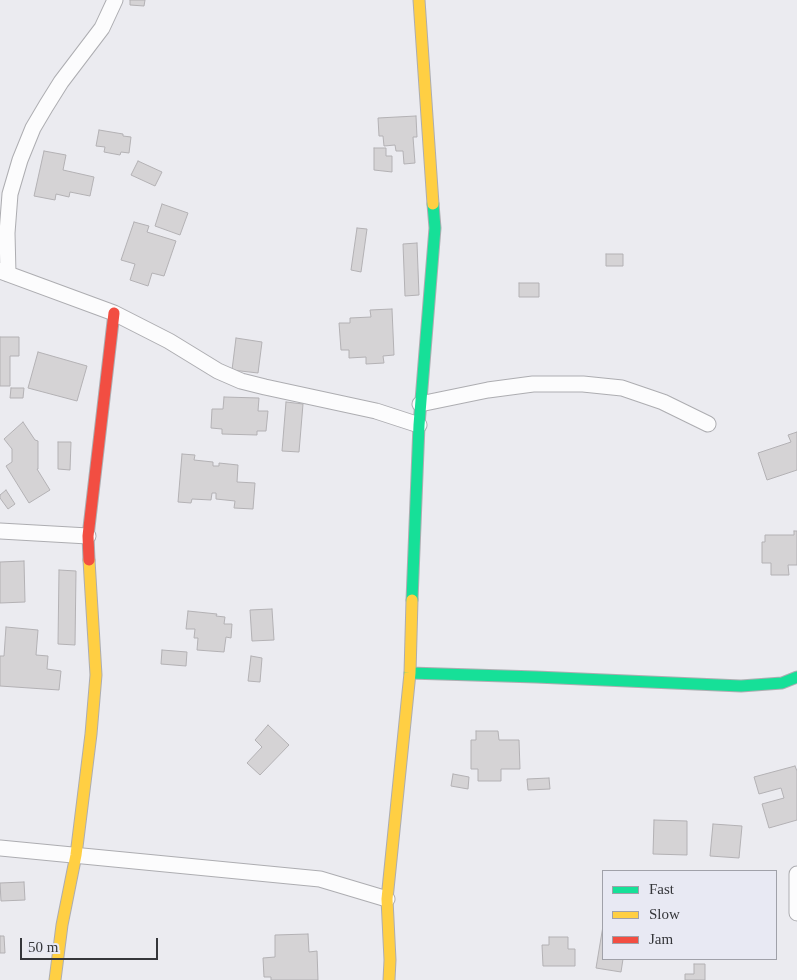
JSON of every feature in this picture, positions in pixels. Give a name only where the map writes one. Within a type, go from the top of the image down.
[{"type":"street","points":[[115,0],[102,28],[61,82],[33,128],[20,160],[10,194],[4,272],[114,313],[169,341],[218,371],[241,381],[376,411],[419,425]]},
{"type":"street","points":[[389,980],[387,899],[410,673],[412,564],[420,404],[435,228],[420,0]]},
{"type":"street","points":[[55,980],[62,925],[76,855],[91,734],[96,675],[88,536],[114,313]]},
{"type":"street","points":[[420,404],[488,390],[524,385],[583,384],[622,388],[663,402],[708,424]]},
{"type":"street","points":[[0,532],[88,536]]},
{"type":"street","points":[[410,673],[741,686],[782,682],[797,677]]},
{"type":"street","points":[[0,848],[320,880],[387,899]]},
{"type":"street","points":[[797,874],[797,913]]},
{"type":"building","points":[[130,0],[145,0],[144,6],[130,5]]},
{"type":"building","points":[[416,116],[417,137],[413,137],[415,163],[404,164],[403,151],[396,151],[395,145],[384,146],[383,136],[379,136],[378,118]]},
{"type":"building","points":[[99,130],[131,137],[129,153],[121,152],[120,155],[104,152],[105,147],[96,146]]},
{"type":"building","points":[[374,148],[386,148],[386,156],[392,156],[392,172],[374,170]]},
{"type":"building","points":[[44,151],[66,155],[63,170],[94,177],[90,196],[70,192],[69,197],[56,194],[55,200],[34,196]]},
{"type":"building","points":[[138,161],[162,172],[155,186],[131,175]]},
{"type":"building","points":[[162,204],[188,213],[180,235],[155,226]]},
{"type":"building","points":[[134,222],[149,226],[147,232],[176,241],[164,276],[152,273],[148,286],[130,280],[135,264],[121,260]]},
{"type":"building","points":[[357,228],[367,229],[361,272],[351,270]]},
{"type":"building","points":[[417,243],[419,295],[405,296],[403,244]]},
{"type":"building","points":[[606,254],[623,254],[623,266],[606,266]]},
{"type":"building","points":[[519,283],[539,283],[539,297],[519,297]]},
{"type":"building","points":[[392,309],[394,355],[383,356],[384,363],[366,364],[366,357],[349,358],[349,350],[341,350],[339,323],[350,323],[350,318],[371,317],[370,310]]},
{"type":"building","points":[[0,337],[19,337],[19,356],[10,356],[10,386],[0,386]]},
{"type":"building","points":[[236,338],[262,342],[258,373],[232,370]]},
{"type":"building","points":[[38,352],[87,366],[77,401],[28,388]]},
{"type":"building","points":[[11,388],[24,388],[23,398],[10,398]]},
{"type":"building","points":[[224,397],[259,398],[258,411],[268,411],[266,431],[257,431],[257,435],[222,434],[222,429],[211,428],[212,409],[223,409]]},
{"type":"building","points":[[286,402],[303,404],[299,452],[282,451]]},
{"type":"building","points":[[23,422],[35,440],[38,441],[37,469],[50,490],[29,503],[6,466],[12,462],[12,449],[4,439]]},
{"type":"building","points":[[797,432],[797,470],[767,480],[758,453],[791,442],[788,435]]},
{"type":"building","points":[[58,442],[71,442],[70,470],[58,469]]},
{"type":"building","points":[[182,454],[195,455],[194,460],[213,462],[213,466],[219,466],[219,463],[238,465],[237,482],[255,483],[253,509],[234,508],[235,501],[216,499],[216,493],[212,493],[211,500],[192,499],[191,503],[178,502]]},
{"type":"building","points":[[6,490],[15,504],[8,509],[0,498],[0,495]]},
{"type":"building","points":[[794,531],[797,531],[797,565],[788,565],[789,575],[771,575],[771,563],[762,563],[762,542],[765,542],[765,535],[794,535]]},
{"type":"building","points":[[24,561],[25,602],[0,603],[0,562]]},
{"type":"building","points":[[59,570],[76,571],[75,645],[58,644]]},
{"type":"building","points":[[272,609],[274,640],[252,641],[250,610]]},
{"type":"building","points":[[188,611],[217,614],[216,616],[225,617],[224,624],[232,624],[231,638],[226,637],[224,652],[197,650],[198,638],[194,638],[195,629],[186,629]]},
{"type":"building","points":[[6,627],[38,630],[36,655],[48,656],[47,669],[61,671],[59,690],[0,686],[0,656],[4,656]]},
{"type":"building","points":[[162,650],[187,652],[186,666],[161,664]]},
{"type":"building","points":[[251,656],[262,658],[260,682],[248,681]]},
{"type":"building","points":[[268,725],[289,745],[260,775],[247,763],[262,747],[255,740]]},
{"type":"building","points":[[476,731],[498,731],[499,740],[519,740],[520,769],[501,769],[501,781],[478,781],[478,769],[471,769],[471,740],[476,740]]},
{"type":"building","points":[[795,766],[797,771],[797,820],[769,828],[762,804],[784,798],[781,788],[759,794],[754,777]]},
{"type":"building","points":[[453,774],[469,777],[468,789],[451,786]]},
{"type":"building","points":[[549,778],[550,789],[528,790],[527,779]]},
{"type":"building","points":[[654,820],[687,821],[687,855],[653,854]]},
{"type":"building","points":[[713,824],[742,826],[739,858],[710,856]]},
{"type":"building","points":[[24,882],[25,900],[1,901],[0,883]]},
{"type":"building","points":[[602,932],[602,960],[623,960],[621,972],[596,968]]},
{"type":"building","points":[[308,934],[309,952],[317,951],[318,980],[271,980],[271,977],[264,977],[263,958],[275,957],[275,935]]},
{"type":"building","points":[[0,936],[4,936],[5,953],[0,953]]},
{"type":"building","points":[[549,937],[568,937],[568,949],[575,949],[575,966],[543,966],[542,945],[549,945]]},
{"type":"building","points":[[694,964],[705,964],[705,980],[685,980],[685,974],[694,974]]},
{"type":"traffic: fast","points":[[412,600],[419,425],[435,228],[433,204]]},
{"type":"traffic: fast","points":[[410,673],[741,686],[782,683],[797,677]]},
{"type":"traffic: slow","points":[[419,0],[433,204]]},
{"type":"traffic: slow","points":[[55,980],[62,925],[76,855],[91,734],[96,675],[89,560]]},
{"type":"traffic: slow","points":[[389,980],[387,899],[410,673],[412,600]]},
{"type":"traffic: jam","points":[[89,560],[88,536],[114,313]]}]
